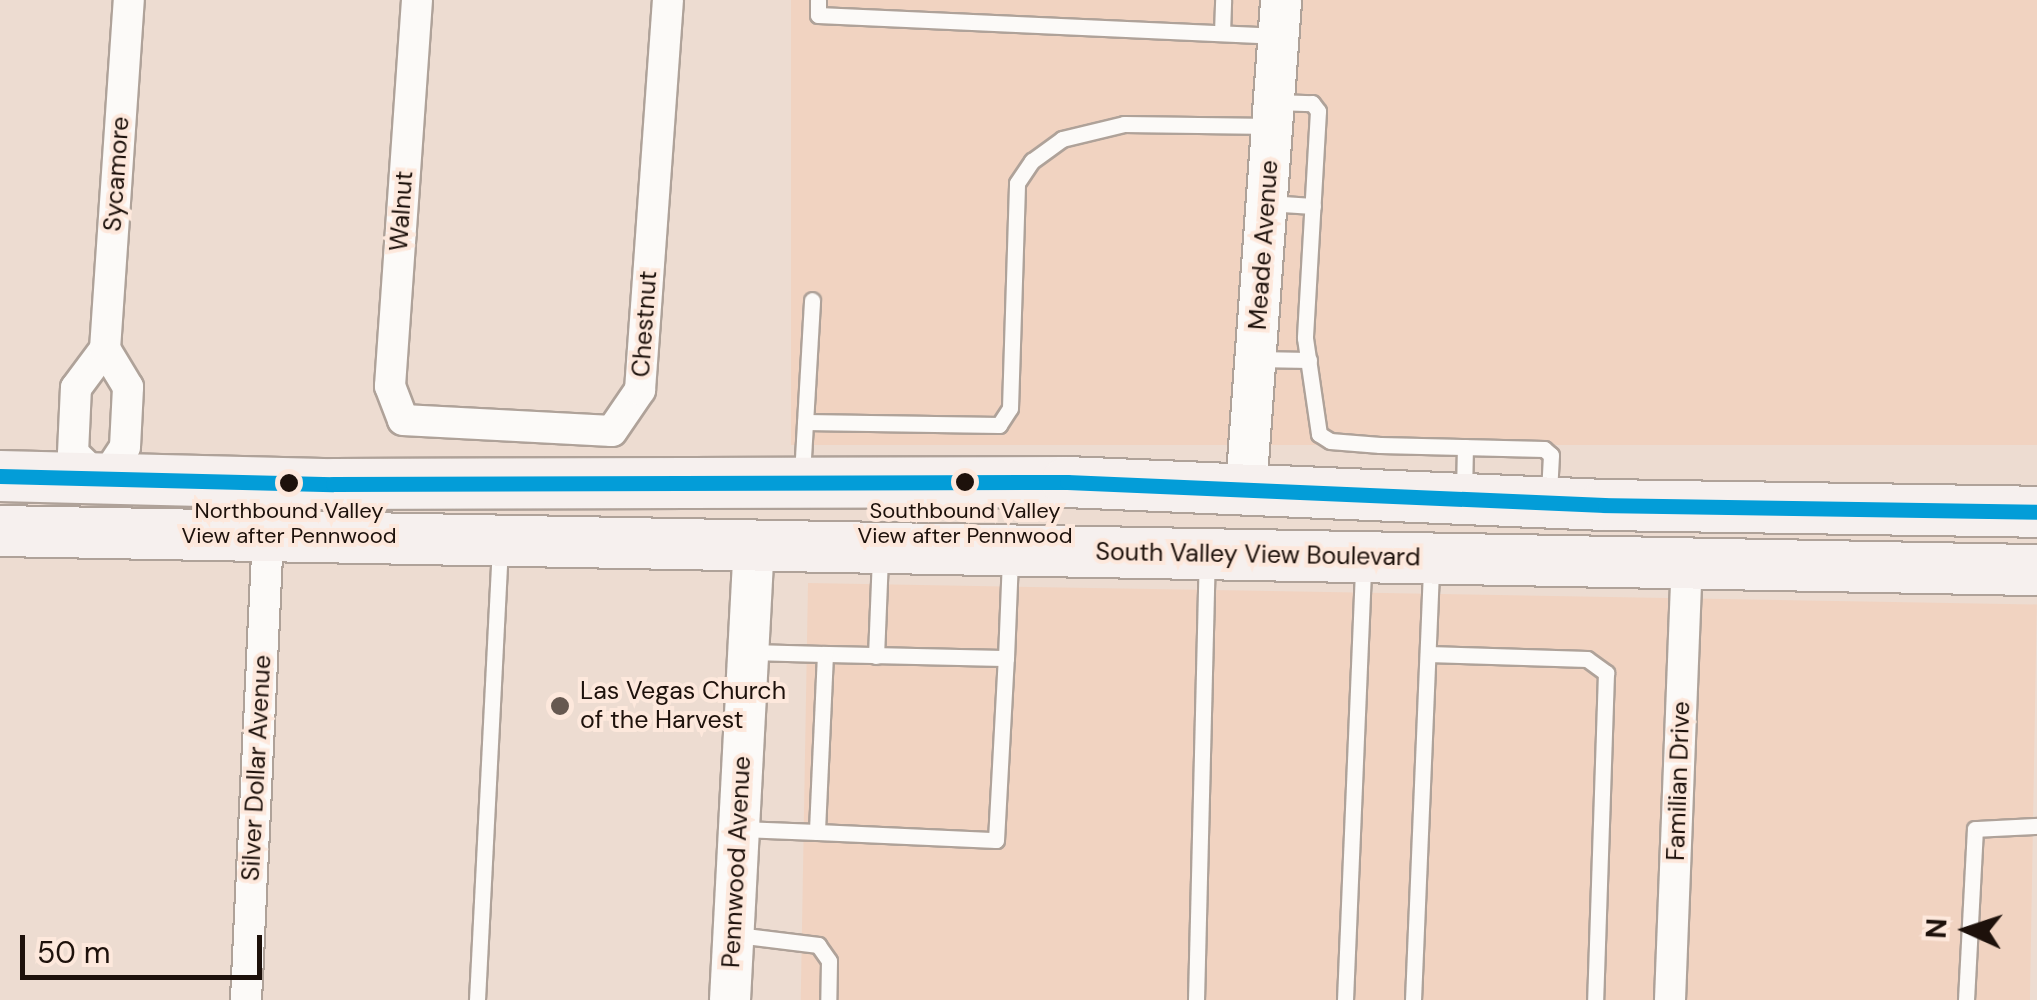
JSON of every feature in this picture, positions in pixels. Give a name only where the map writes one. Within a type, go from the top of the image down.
[{"type":"main road","points":[[0,476],[409,483],[857,478],[1605,505],[2014,512]]},
{"type":"main road","points":[[678,480],[754,545],[826,511],[857,478]]},
{"type":"main road","points":[[563,542],[626,520],[661,520],[678,480]]},
{"type":"main road","points":[[268,536],[288,518],[360,514],[409,483]]},
{"type":"main road","points":[[1102,552],[1140,534],[1204,530],[1233,513],[1246,490]]},
{"type":"main road","points":[[1246,490],[1270,532],[1314,556],[1318,532],[1376,530],[1447,499]]},
{"type":"main road","points":[[1454,558],[1528,539],[1570,534],[1588,526],[1605,505]]},
{"type":"main road","points":[[1687,563],[1710,546],[1801,544],[1843,509]]},
{"type":"main road","points":[[1868,567],[1916,542],[1976,541],[2014,512]]},
{"type":"main road","name":"South Valley View Boulevard","points":[[0,531],[2037,570]]},
{"type":"street","name":"Sycamore","points":[[104,348],[129,0]]},
{"type":"street","name":"Walnut","points":[[403,420],[390,386],[416,0]]},
{"type":"street","name":"Chestnut","points":[[403,420],[612,430],[640,390],[668,0]]},
{"type":"street","name":"Meade Avenue","points":[[1246,490],[1280,18]]},
{"type":"street","points":[[98,533],[100,479],[125,447],[128,387],[104,348],[76,388],[73,453],[100,479]]},
{"type":"street","name":"Silver Dollar Avenue","points":[[246,1000],[268,536]]},
{"type":"street","name":"Pennwood Avenue","points":[[730,1000],[754,545]]},
{"type":"street","name":"Familian Drive","points":[[1670,1000],[1687,563]]},
{"type":"lane","points":[[818,0],[818,15],[1222,34],[1280,18]]},
{"type":"lane","points":[[1222,34],[1223,0]]},
{"type":"lane","points":[[805,422],[999,425],[1010,408],[1017,183],[1032,161],[1062,139],[1124,124],[1273,114],[1312,103],[1318,111],[1309,360],[1319,434],[1330,441],[1544,449],[1552,455],[1549,503]]},
{"type":"lane","points":[[1267,203],[1313,206]]},
{"type":"lane","points":[[802,479],[812,300]]},
{"type":"lane","points":[[1256,359],[1309,360]]},
{"type":"lane","points":[[1447,499],[1464,447]]},
{"type":"lane","points":[[477,1000],[500,540]]},
{"type":"lane","points":[[876,656],[880,547]]},
{"type":"lane","points":[[739,829],[996,840],[1010,550]]},
{"type":"lane","points":[[1196,1000],[1208,554]]},
{"type":"lane","points":[[1346,1000],[1363,556]]},
{"type":"lane","points":[[1413,1000],[1428,654],[1454,558]]},
{"type":"lane","points":[[748,652],[1006,658]]},
{"type":"lane","points":[[817,832],[825,654]]},
{"type":"lane","points":[[1428,654],[1586,659],[1606,673],[1594,1000]]},
{"type":"lane","points":[[1966,1000],[1975,829],[2037,826]]},
{"type":"lane","points":[[733,934],[818,945],[829,961],[828,1000]]},
{"type":"shaded area","points":[[791,0],[2037,0],[2037,445],[791,445]]},
{"type":"shaded area","points":[[808,583],[2037,604],[2030,1000],[801,1000]]},
{"type":"transit line","points":[[0,476],[333,484],[1067,482],[1605,505],[2037,512]]},
{"type":"place","name":"Southbound Valley View after Pennwood","points":[[965,482]]},
{"type":"place","name":"Northbound Valley View after Pennwood","points":[[289,483]]},
{"type":"place","name":"Las Vegas Church of the Harvest","points":[[560,706]]}]
